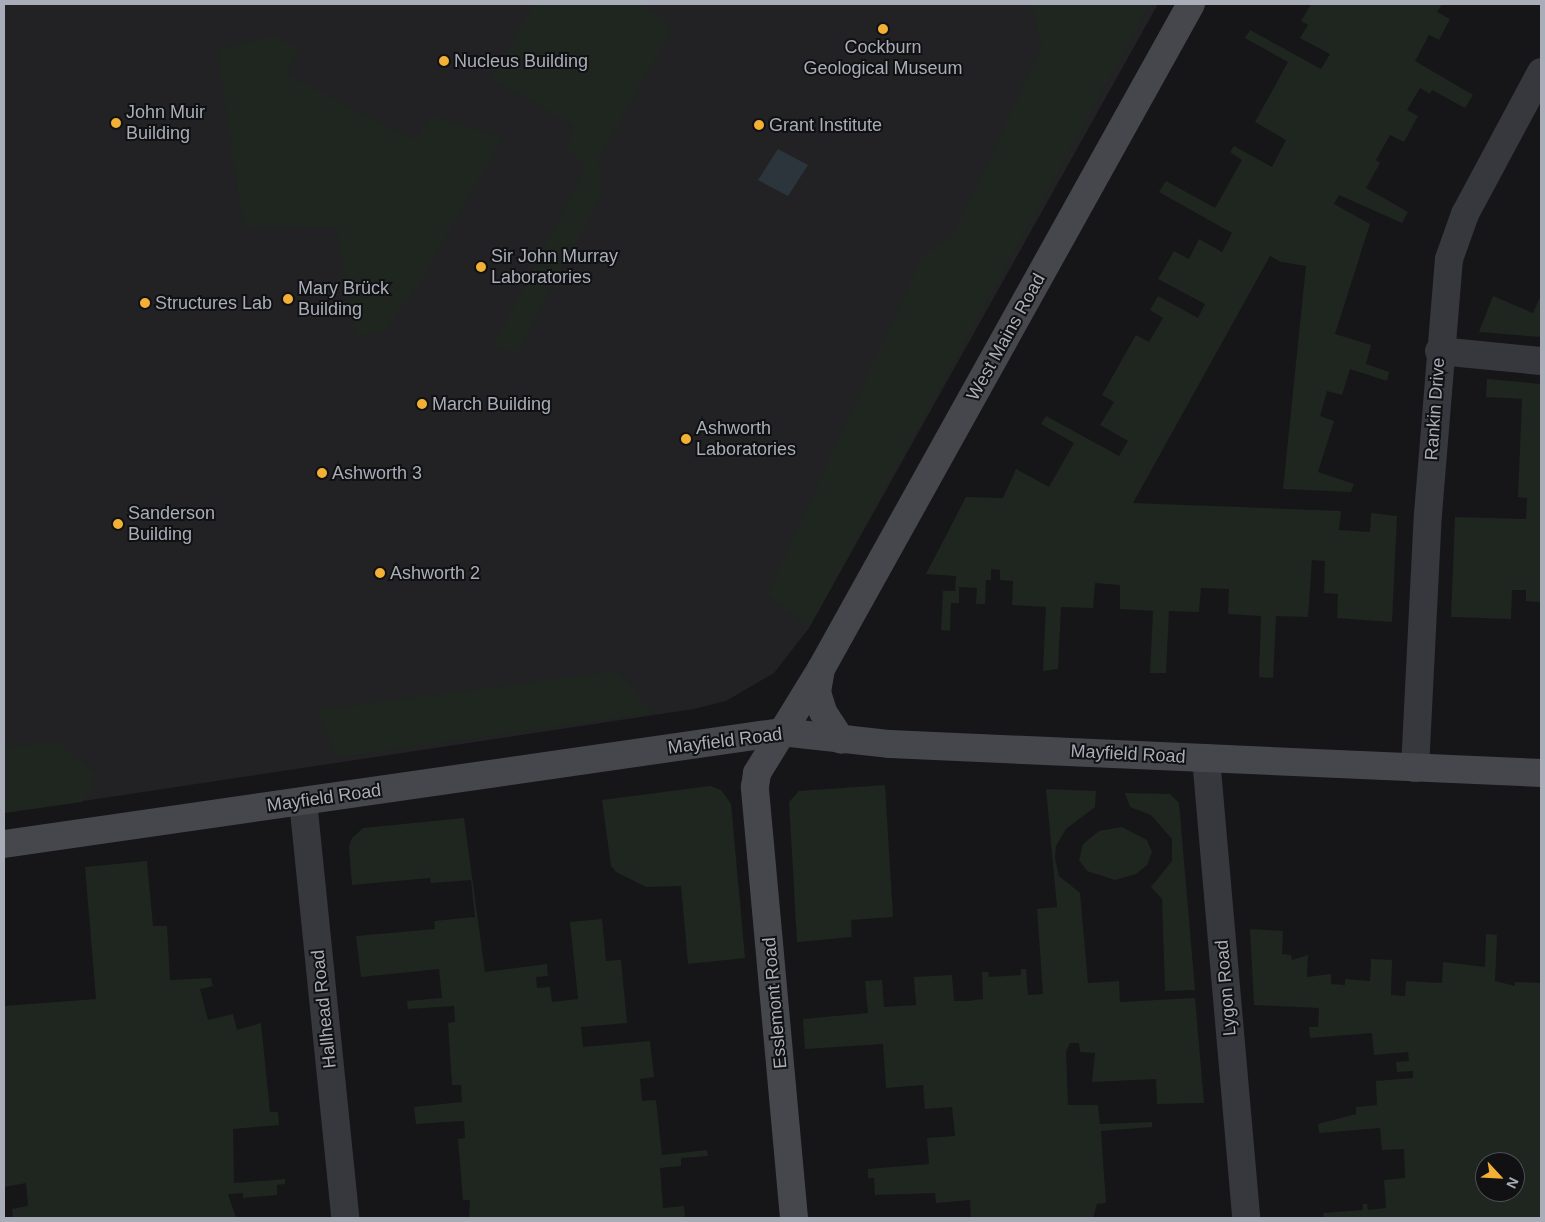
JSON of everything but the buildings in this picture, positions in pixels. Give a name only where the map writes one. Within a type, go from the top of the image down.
[{"type":"street","name":"West Mains Road","points":[[781,732],[821,669],[1191,4]]},
{"type":"street","name":"Rankin Drive","points":[[1416,768],[1439,350],[1449,259],[1457,232],[1541,72]]},
{"type":"street","points":[[1439,350],[1541,361]]},
{"type":"street","name":"West Mains Road","points":[[821,669],[818,692],[823,712],[841,740]]},
{"type":"street","name":"Mayfield Road","points":[[4,844],[781,732],[841,740],[1416,768],[1541,772]]},
{"type":"street","name":"Esslemont Road","points":[[755,787],[764,760],[781,732]]},
{"type":"street","name":"Esslemont Road","points":[[751,737],[794,1218]]},
{"type":"street","name":"Lygon Road","points":[[1206,758],[1246,1218]]},
{"type":"street","name":"Hallhead Road","points":[[303,801],[345,1218]]},
{"type":"shaded area","points":[[4,4],[1158,4],[809,628],[774,673],[726,701],[694,709],[4,813]]},
{"type":"shaded area","points":[[534,4],[639,4],[663,16],[671,31],[599,159],[602,193],[517,353],[493,347],[585,167],[567,147],[575,126],[491,79]]},
{"type":"shaded area","points":[[1031,4],[1150,4],[809,628],[767,595],[923,255],[953,236],[1042,46]]},
{"type":"shaded area","points":[[1311,4],[1442,4],[1437,12],[1450,19],[1439,40],[1429,35],[1415,61],[1473,95],[1465,108],[1432,90],[1430,94],[1420,88],[1407,110],[1418,116],[1404,142],[1390,135],[1376,160],[1380,163],[1366,188],[1408,212],[1402,223],[1339,195],[1334,204],[1370,224],[1335,334],[1371,345],[1366,364],[1389,372],[1387,381],[1350,369],[1342,395],[1327,391],[1320,416],[1334,421],[1318,472],[1354,484],[1351,492],[1283,489],[1306,266],[1281,262],[1270,256],[1133,503],[1341,511],[1339,530],[1370,532],[1371,513],[1397,516],[1392,622],[1337,618],[1338,594],[1324,593],[1325,561],[1312,560],[1308,617],[1276,616],[1273,678],[1259,677],[1261,616],[1228,614],[1229,589],[1201,588],[1199,612],[1169,611],[1166,673],[1150,673],[1153,611],[1120,609],[1120,585],[1095,583],[1093,608],[1061,607],[1058,669],[1043,671],[1046,607],[1012,605],[1013,581],[1000,580],[1000,570],[991,569],[991,580],[986,580],[985,604],[976,604],[977,588],[959,587],[959,603],[951,603],[950,631],[941,630],[943,591],[955,591],[956,576],[926,574],[966,497],[1003,498],[1016,469],[1049,487],[1074,443],[1041,424],[1046,416],[1119,456],[1128,441],[1100,425],[1114,402],[1102,395],[1136,335],[1149,342],[1163,318],[1150,310],[1158,296],[1198,318],[1205,304],[1158,279],[1174,251],[1189,259],[1199,239],[1222,252],[1232,233],[1159,192],[1166,181],[1215,208],[1242,160],[1230,152],[1234,146],[1272,167],[1286,140],[1255,122],[1288,62],[1245,38],[1250,30],[1321,69],[1330,54],[1300,38],[1308,25],[1301,21]]},
{"type":"shaded area","points":[[274,36],[299,49],[287,75],[416,140],[432,115],[503,138],[413,294],[384,330],[356,337],[336,227],[243,226],[217,49]]},
{"type":"shaded area","points":[[778,149],[808,165],[788,196],[758,180]]},
{"type":"shaded area","points":[[1541,295],[1541,337],[1479,332],[1493,296],[1533,313]]},
{"type":"shaded area","points":[[1487,379],[1541,384],[1541,627],[1540,602],[1526,601],[1526,590],[1512,590],[1511,619],[1451,617],[1455,517],[1526,519],[1527,498],[1518,497],[1522,399],[1486,397]]},
{"type":"shaded area","points":[[616,671],[655,713],[336,758],[317,710]]},
{"type":"shaded area","points":[[59,743],[95,774],[92,789],[82,802],[4,813],[4,747]]},
{"type":"shaded area","points":[[885,785],[893,917],[851,920],[852,937],[797,942],[789,802],[799,791]]},
{"type":"shaded area","points":[[710,786],[721,790],[731,804],[745,958],[688,964],[681,886],[646,887],[616,872],[611,866],[602,800]]},
{"type":"shaded area","points":[[1046,789],[1096,791],[1095,807],[1066,829],[1056,846],[1055,859],[1059,876],[1080,893],[1088,983],[1119,981],[1120,1002],[1195,998],[1204,1103],[1157,1104],[1156,1079],[1092,1082],[1095,1053],[1080,1052],[1079,1043],[1070,1043],[1066,1052],[1068,1105],[1098,1105],[1100,1124],[1152,1122],[1152,1127],[1101,1131],[1106,1203],[1097,1204],[1093,1218],[971,1218],[970,1200],[936,1203],[935,1193],[875,1195],[874,1178],[868,1178],[868,1169],[929,1164],[927,1138],[955,1136],[952,1107],[925,1109],[923,1085],[886,1088],[883,1044],[805,1049],[803,1019],[868,1013],[865,981],[882,980],[884,1007],[916,1005],[914,977],[952,975],[954,1001],[968,1001],[983,999],[982,972],[988,972],[989,977],[1021,975],[1021,969],[1026,969],[1028,995],[1043,994],[1037,909],[1057,907]]},
{"type":"shaded area","points":[[1125,793],[1170,794],[1179,803],[1195,990],[1165,991],[1162,899],[1151,887],[1172,861],[1172,839],[1151,815],[1130,807]]},
{"type":"shaded area","points":[[464,818],[485,972],[547,964],[548,976],[536,977],[537,988],[550,987],[552,1002],[578,999],[570,922],[602,919],[606,961],[621,960],[627,1023],[581,1027],[583,1047],[650,1041],[654,1077],[640,1079],[642,1101],[656,1100],[662,1155],[707,1150],[708,1156],[681,1158],[681,1166],[660,1168],[663,1208],[684,1206],[685,1218],[469,1218],[470,1200],[463,1200],[458,1139],[465,1138],[464,1121],[416,1124],[414,1107],[462,1102],[461,1085],[452,1085],[448,1023],[455,1022],[454,1006],[408,1009],[407,1001],[442,998],[439,969],[361,977],[356,936],[435,929],[434,921],[475,917],[471,880],[431,883],[430,878],[352,885],[349,847],[352,838],[363,828]]},
{"type":"shaded area","points":[[1122,827],[1147,840],[1152,852],[1147,865],[1136,874],[1115,880],[1087,871],[1079,860],[1083,844],[1099,831]]},
{"type":"shaded area","points":[[147,861],[153,926],[167,926],[170,980],[211,978],[213,986],[200,989],[208,1020],[233,1014],[237,1030],[261,1023],[270,1112],[278,1112],[279,1125],[233,1129],[234,1183],[285,1179],[285,1184],[277,1185],[277,1195],[243,1198],[243,1193],[228,1194],[236,1218],[13,1218],[12,1209],[28,1206],[26,1183],[4,1187],[4,1006],[96,999],[85,867]]},
{"type":"shaded area","points":[[1250,929],[1283,931],[1282,954],[1291,955],[1292,960],[1308,955],[1307,977],[1331,974],[1331,984],[1345,985],[1345,979],[1370,981],[1371,959],[1392,960],[1391,995],[1405,996],[1406,981],[1442,983],[1443,962],[1485,967],[1486,934],[1497,935],[1495,981],[1515,986],[1515,982],[1541,983],[1541,1218],[1324,1218],[1323,1213],[1363,1210],[1363,1204],[1367,1204],[1368,1210],[1386,1208],[1384,1180],[1405,1178],[1404,1149],[1382,1150],[1380,1128],[1319,1133],[1318,1124],[1356,1114],[1356,1107],[1377,1105],[1376,1081],[1413,1078],[1413,1071],[1397,1072],[1396,1062],[1409,1061],[1408,1052],[1374,1055],[1372,1033],[1310,1038],[1309,1027],[1318,1027],[1319,1008],[1254,1005]]},
{"type":"place","name":"Cockburn Geological Museum","points":[[883,29]]},
{"type":"place","name":"Nucleus Building","points":[[444,61]]},
{"type":"place","name":"John Muir Building","points":[[116,123]]},
{"type":"place","name":"Grant Institute","points":[[759,125]]},
{"type":"place","name":"Sir John Murray Laboratories","points":[[481,267]]},
{"type":"place","name":"Mary Brück Building","points":[[288,299]]},
{"type":"place","name":"Structures Lab","points":[[145,303]]},
{"type":"place","name":"March Building","points":[[422,404]]},
{"type":"place","name":"Ashworth Laboratories","points":[[686,439]]},
{"type":"place","name":"Ashworth 3","points":[[322,473]]},
{"type":"place","name":"Sanderson Building","points":[[118,524]]},
{"type":"place","name":"Ashworth 2","points":[[380,573]]}]
